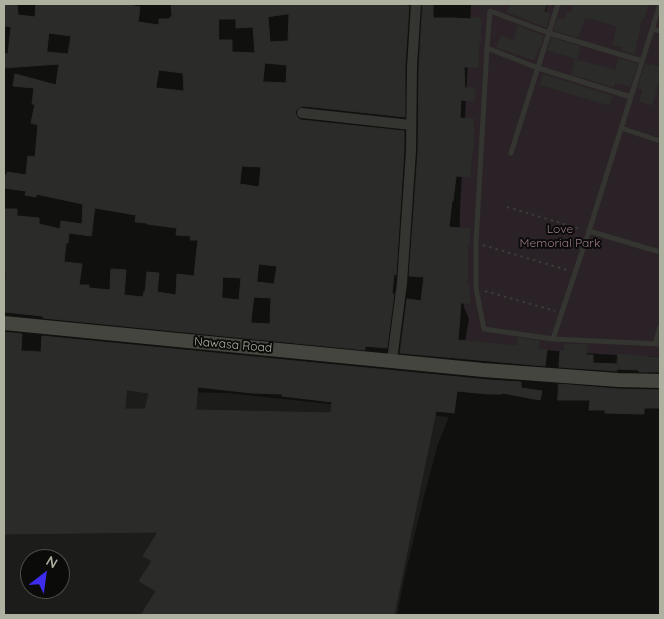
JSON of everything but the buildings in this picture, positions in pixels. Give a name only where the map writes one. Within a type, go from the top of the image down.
[{"type":"street","points":[[392,360],[402,283],[411,150],[410,125],[416,4]]},
{"type":"street","points":[[302,113],[410,125]]},
{"type":"street","name":"Nawasa Road","points":[[4,323],[483,370],[618,380],[660,381]]},
{"type":"lane","points":[[511,153],[558,4]]},
{"type":"lane","points":[[553,339],[660,4]]},
{"type":"lane","points":[[642,61],[549,33],[490,11],[476,243],[476,288],[484,329],[553,339],[658,344],[660,327]]},
{"type":"lane","points":[[652,29],[660,31]]},
{"type":"lane","points":[[487,48],[538,68],[631,97]]},
{"type":"lane","points":[[621,128],[660,141]]},
{"type":"lane","points":[[589,231],[660,252]]},
{"type":"path","points":[[507,207],[589,231]]},
{"type":"path","points":[[476,243],[574,272]]},
{"type":"path","points":[[476,288],[562,313]]},
{"type":"shaded area","points":[[78,390],[228,393],[449,417],[438,444],[424,496],[397,615],[4,615],[4,401],[76,400]]},
{"type":"green space","name":"Love Memorial Park","points":[[471,4],[518,4],[545,14],[548,4],[660,4],[660,357],[611,355],[465,342],[469,319],[464,307],[459,270],[460,209]]}]
